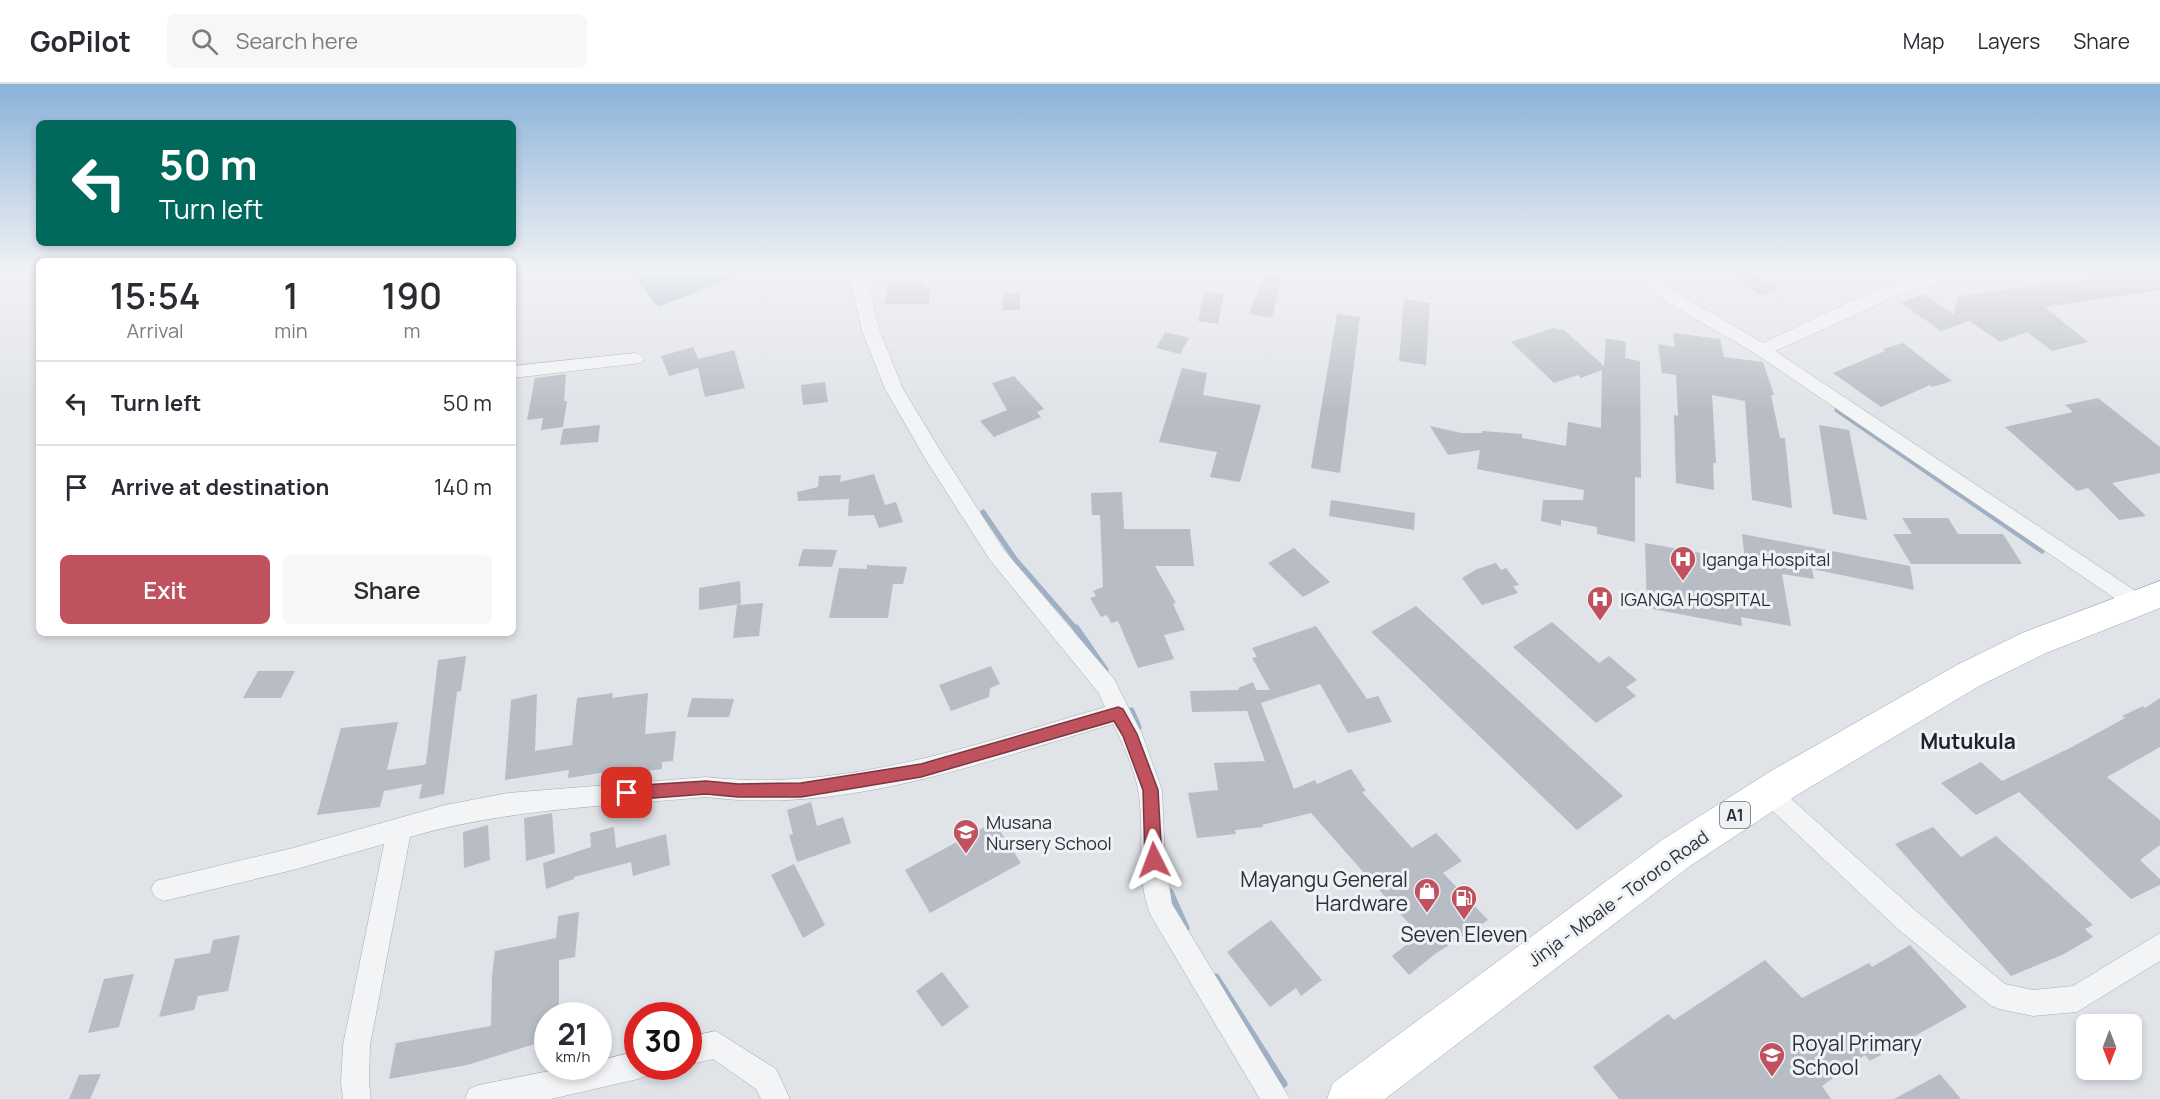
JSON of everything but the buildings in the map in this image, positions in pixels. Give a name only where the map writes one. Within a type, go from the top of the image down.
[{"type":"main road","name":"Jinja - Mbale - Tororo Road","points":[[1349,1099],[1676,854],[1769,793],[1969,675],[2034,642],[2148,598]]},
{"type":"street","points":[[868,318],[894,389],[997,555],[1106,686],[1130,734],[1150,790],[1154,860],[1160,907],[1276,1099]]},
{"type":"street","points":[[1708,318],[1762,350],[2148,598]]},
{"type":"street","points":[[1762,350],[1832,318]]},
{"type":"street","points":[[516,372],[635,359]]},
{"type":"street","points":[[164,889],[293,859],[445,816],[487,808],[706,787],[738,790],[801,790],[921,770],[1118,713]]},
{"type":"street","points":[[1769,793],[1907,920],[1999,996],[2033,1003],[2077,999],[2160,946]]},
{"type":"street","points":[[357,1099],[354,1087],[359,1028],[378,945],[399,829]]},
{"type":"street","points":[[702,1048],[716,1044],[766,1079],[777,1099]]},
{"type":"street","points":[[478,1099],[624,1068]]},
{"type":"waterway","points":[[1837,410],[2042,551]]},
{"type":"waterway","points":[[983,512],[1015,559],[1077,630]]},
{"type":"waterway","points":[[1076,628],[1105,670]]},
{"type":"waterway","points":[[1131,711],[1138,727]]},
{"type":"waterway","points":[[1170,892],[1186,928]]},
{"type":"waterway","points":[[1216,977],[1284,1084]]},
{"type":"place","name":"Iganga Hospital","points":[[1683,582]]},
{"type":"place","name":"IGANGA HOSPITAL","points":[[1600,622]]},
{"type":"place","name":"Musana Nursery School","points":[[966,855]]},
{"type":"place","name":"Mayangu General Hardware","points":[[1427,914]]},
{"type":"place","name":"Seven Eleven","points":[[1464,921]]},
{"type":"place","name":"Royal Primary School","points":[[1772,1078]]},
{"type":"district","name":"Mutukula","points":[[1968,741]]},
{"type":"route","points":[[627,793],[706,787],[738,790],[801,790],[921,770],[1035,739],[1118,713],[1130,734],[1150,790],[1154,860]]}]
